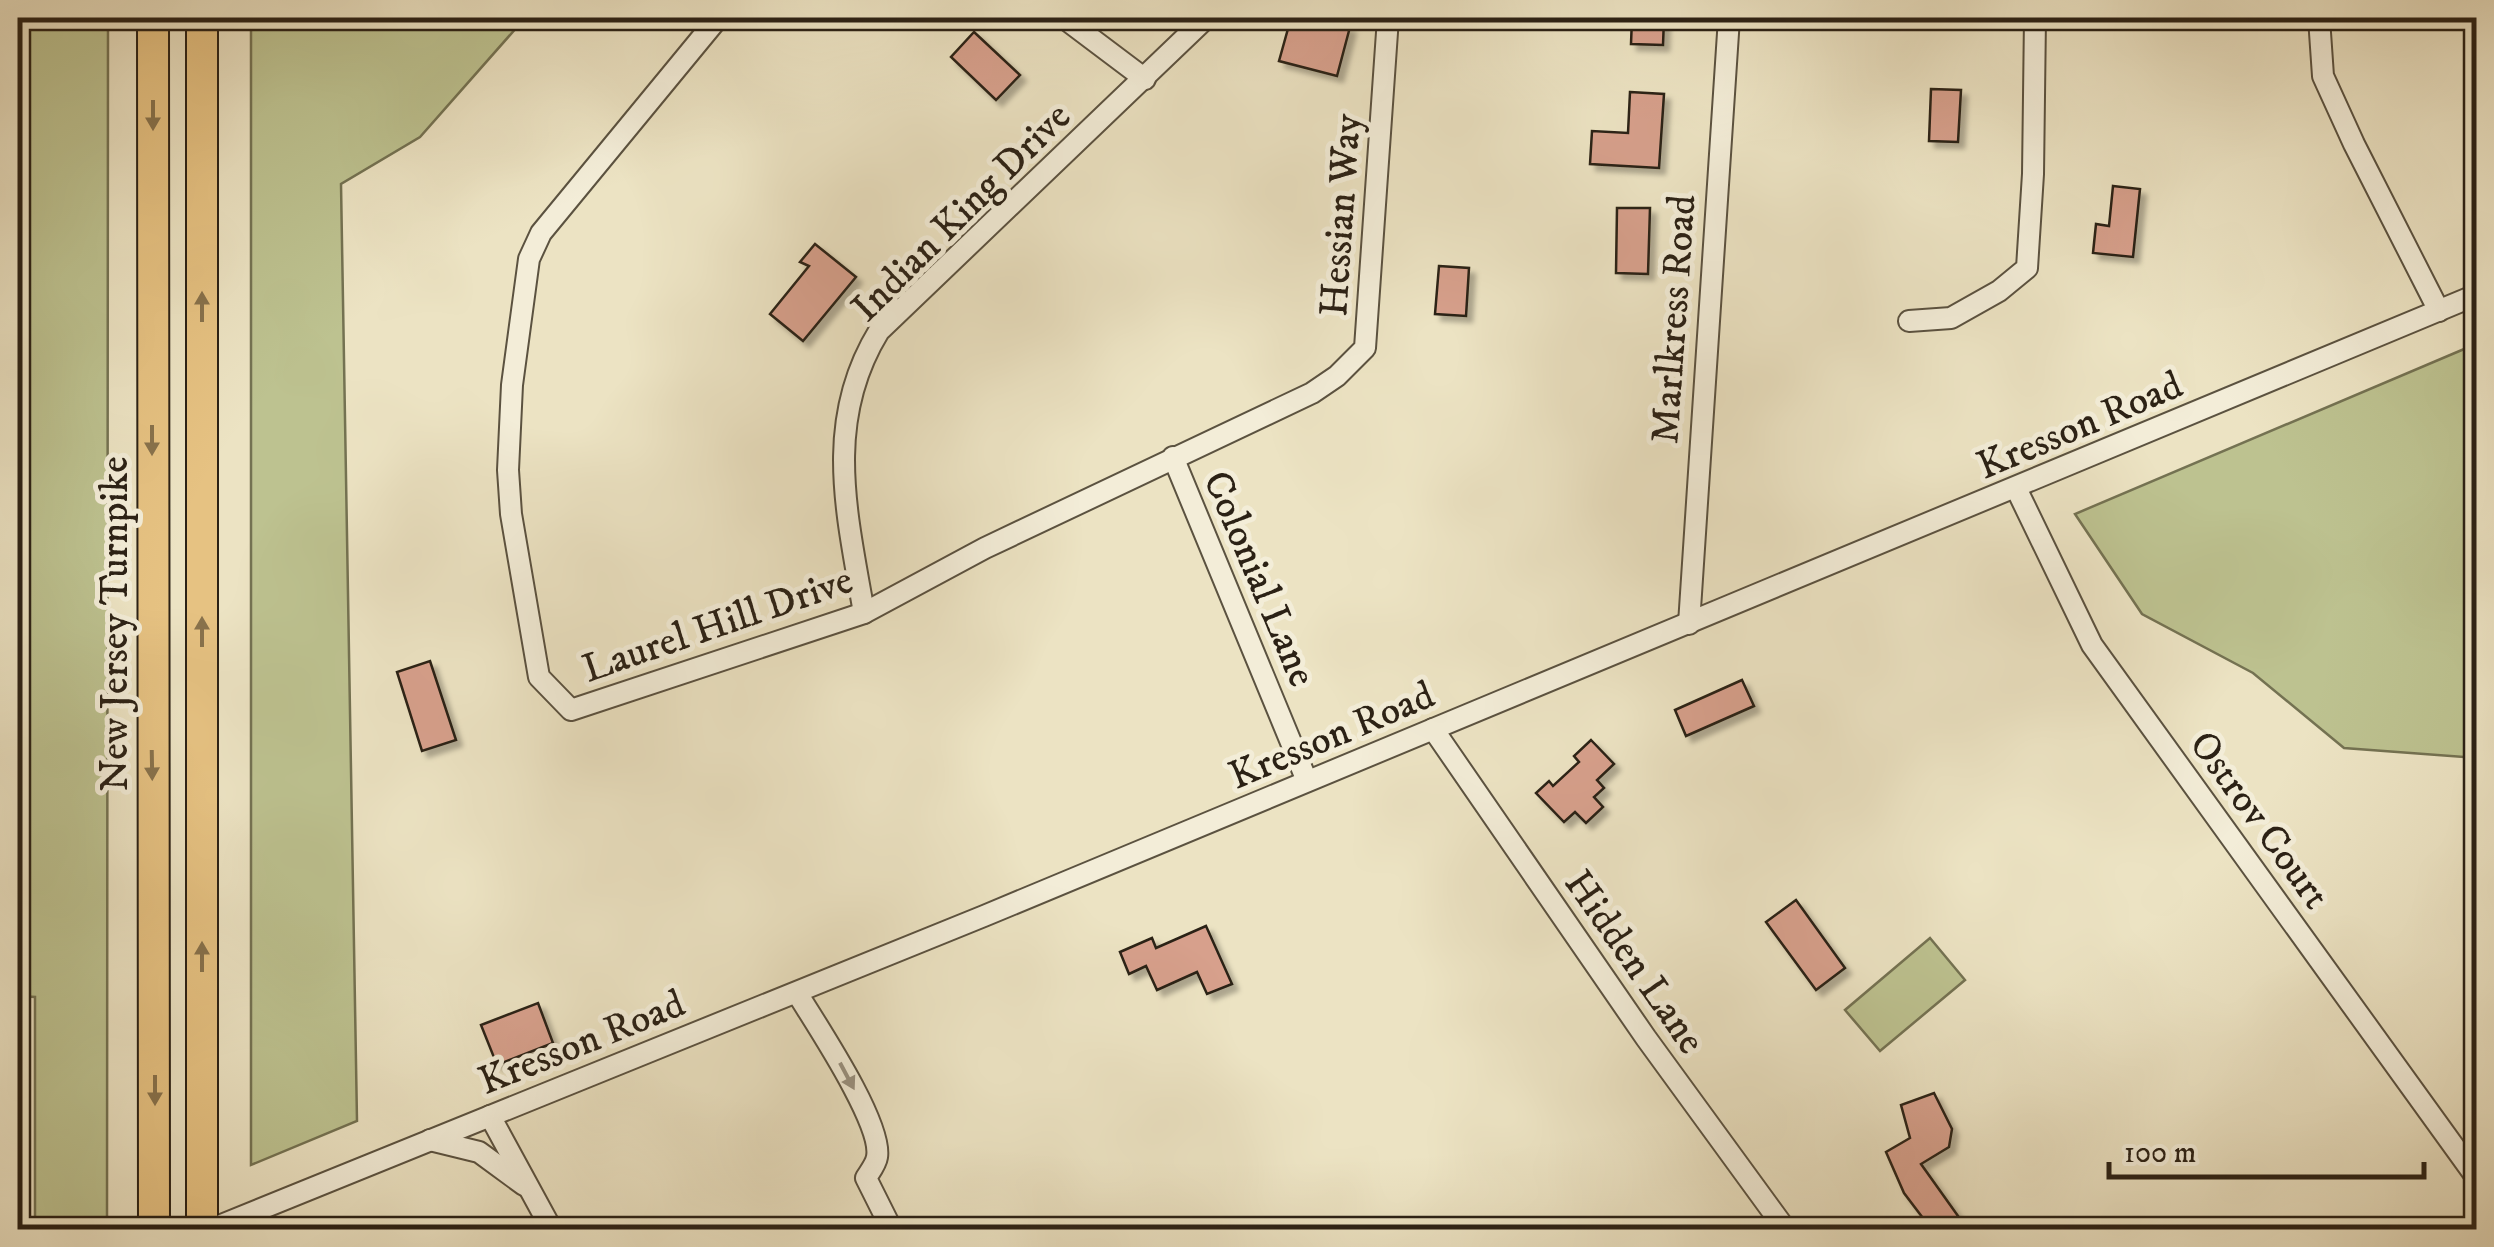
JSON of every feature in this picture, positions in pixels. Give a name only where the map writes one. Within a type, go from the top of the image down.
[{"type":"highway","name":"New Jersey Turnpike","points":[[154,18],[154,1230]]},
{"type":"highway","points":[[202,18],[205,1230]]},
{"type":"street","name":"Laurel Hill Drive","points":[[718,18],[541,233],[530,259],[512,386],[508,470],[511,514],[539,678],[571,710],[864,613],[984,548],[1312,393]]},
{"type":"street","points":[[1064,18],[1145,79]]},
{"type":"street","name":"Indian King Drive","points":[[864,613],[842,469],[845,422],[863,358],[879,331],[1206,18]]},
{"type":"street","name":"Hessian Way","points":[[1312,393],[1337,376],[1364,348],[1388,18]]},
{"type":"street","name":"Marlkress Road","points":[[1688,624],[1729,18]]},
{"type":"street","points":[[1908,321],[1951,318],[1999,291],[2027,268],[2034,174],[2035,18]]},
{"type":"street","points":[[2319,18],[2323,76],[2440,311]]},
{"type":"street","name":"Kresson Road","points":[[205,1230],[797,992],[2476,295]]},
{"type":"street","name":"Colonial Lane","points":[[1173,458],[1308,781]]},
{"type":"street","name":"Ostrov Court","points":[[2016,488],[2092,644],[2476,1176]]},
{"type":"street","name":"Hidden Lane","points":[[1433,729],[1646,1038],[1786,1230]]},
{"type":"street","points":[[797,992],[846,1072],[874,1134],[877,1158],[866,1178],[892,1230]]},
{"type":"street","points":[[490,1116],[552,1230]]},
{"type":"street","points":[[428,1140],[479,1152],[531,1190]]},
{"type":"green space","points":[[18,18],[108,18],[107,1225],[95,1229],[35,1229],[35,997],[18,996]]},
{"type":"green space","points":[[251,18],[525,18],[420,137],[341,184],[357,1121],[251,1165]]},
{"type":"green space","points":[[2476,344],[2476,752],[2464,757],[2344,748],[2253,673],[2142,614],[2075,514]]},
{"type":"green space","points":[[1930,938],[1965,980],[1880,1051],[1845,1010]]},
{"type":"building","points":[[1291,18],[1313,18],[1350,27],[1337,76],[1279,61]]},
{"type":"building","points":[[1632,18],[1664,18],[1663,45],[1631,44]]},
{"type":"building","points":[[974,32],[1020,75],[996,100],[951,57]]},
{"type":"building","points":[[1931,89],[1961,90],[1958,142],[1929,141]]},
{"type":"building","points":[[1630,92],[1664,94],[1659,168],[1590,164],[1592,131],[1628,133]]},
{"type":"building","points":[[2113,186],[2140,189],[2133,257],[2093,253],[2096,224],[2109,226]]},
{"type":"building","points":[[1617,208],[1650,208],[1648,274],[1616,273]]},
{"type":"building","points":[[815,244],[856,277],[803,341],[770,314],[809,266],[800,262]]},
{"type":"building","points":[[1439,266],[1469,268],[1466,316],[1435,314]]},
{"type":"building","points":[[430,661],[456,740],[422,751],[397,672]]},
{"type":"building","points":[[1742,680],[1754,706],[1686,736],[1675,710]]},
{"type":"building","points":[[1591,740],[1614,764],[1597,780],[1604,788],[1594,797],[1603,807],[1586,823],[1575,812],[1564,822],[1536,793],[1549,781],[1553,786],[1579,762],[1574,756]]},
{"type":"building","points":[[1796,900],[1845,968],[1816,990],[1766,922]]},
{"type":"building","points":[[1206,926],[1232,984],[1207,994],[1197,972],[1157,990],[1146,966],[1129,974],[1120,952],[1152,938],[1156,948]]},
{"type":"building","points":[[538,1003],[553,1043],[497,1065],[481,1025]]},
{"type":"building","points":[[1934,1093],[1952,1129],[1949,1147],[1921,1164],[1958,1216],[1938,1230],[1932,1230],[1904,1193],[1886,1152],[1910,1138],[1901,1105]]}]
